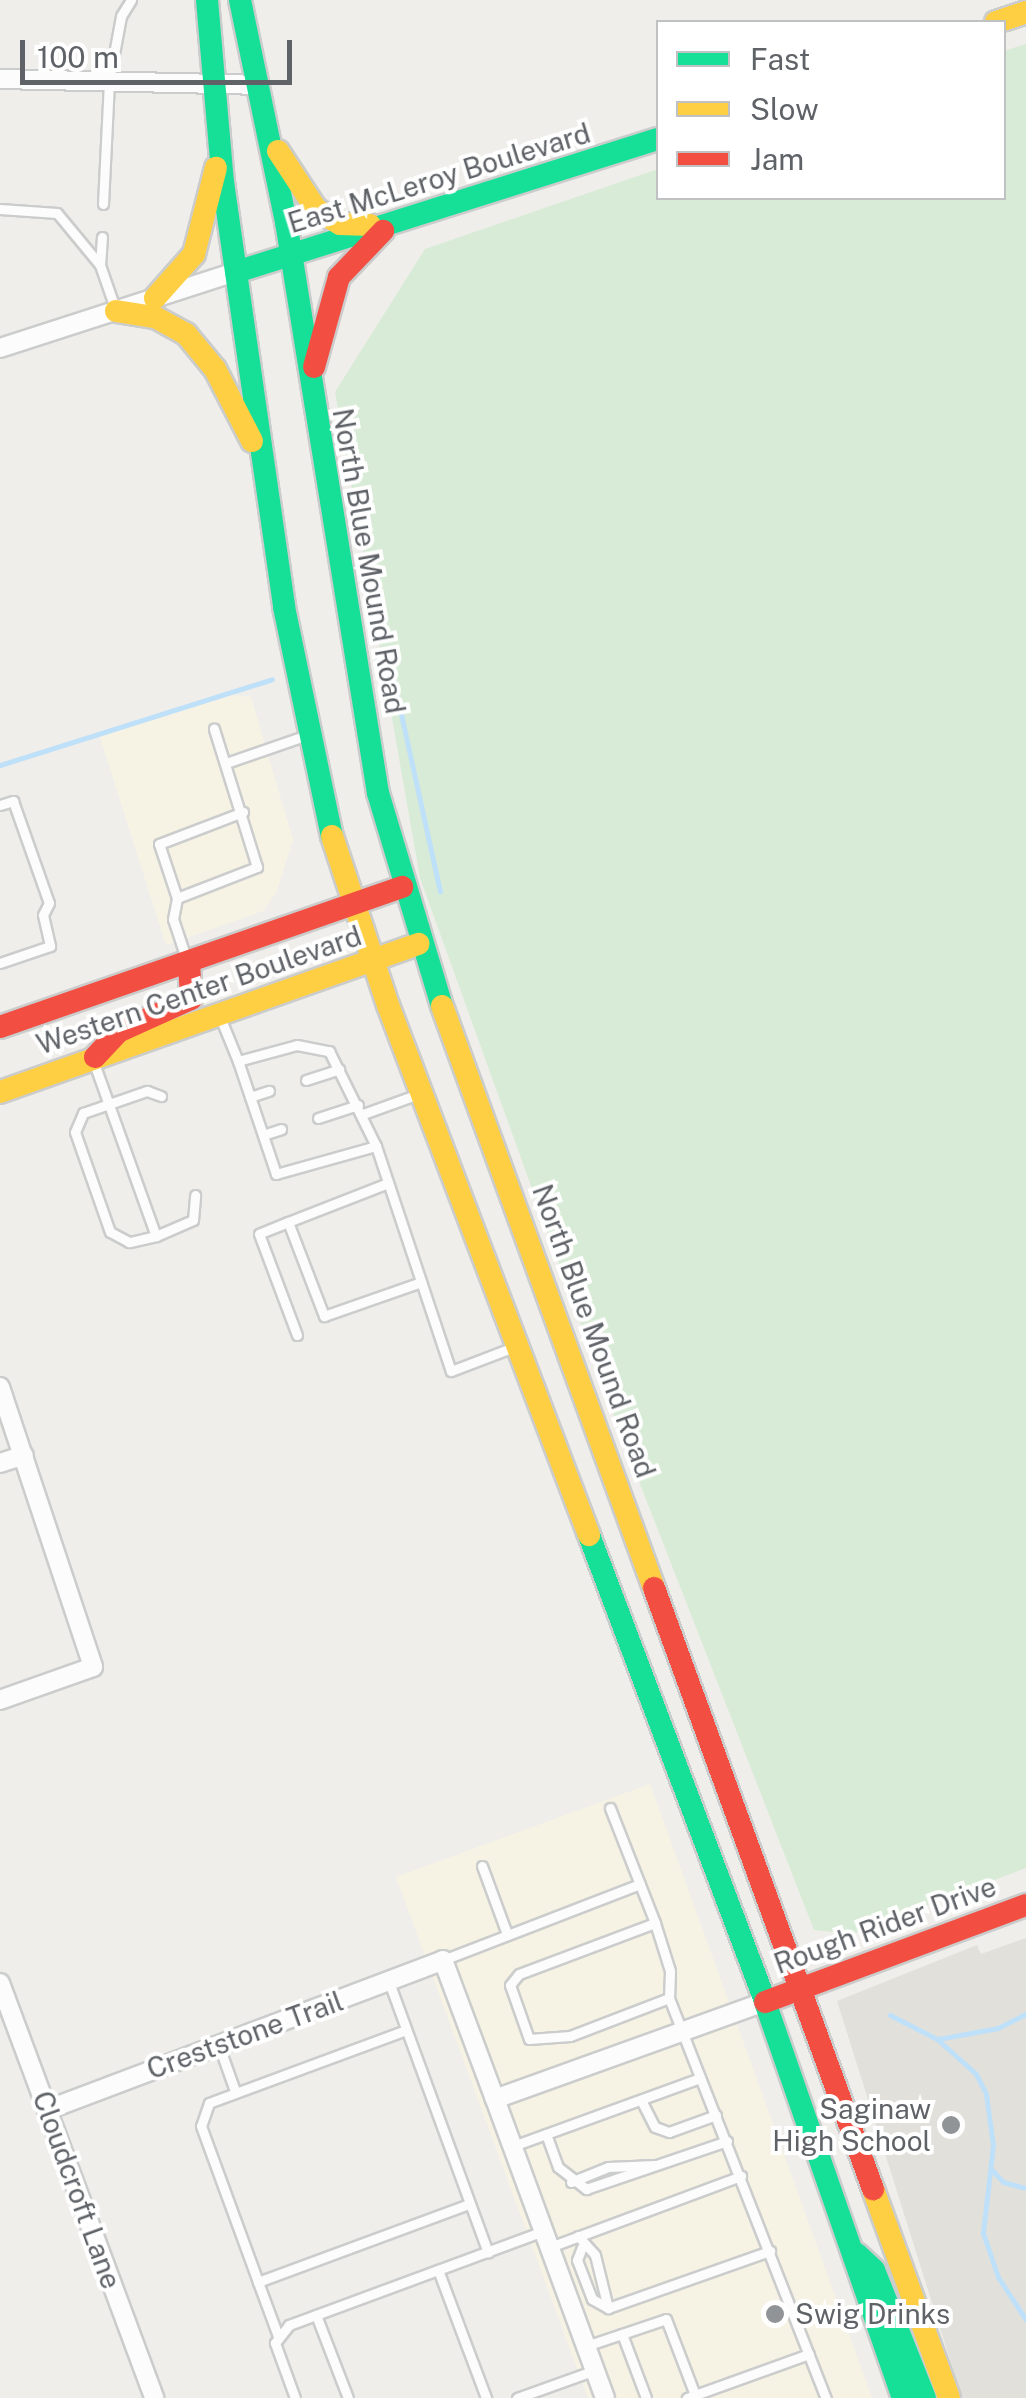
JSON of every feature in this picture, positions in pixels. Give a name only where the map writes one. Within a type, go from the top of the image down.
[{"type":"main road","points":[[207,0],[236,272],[307,735],[353,905],[765,2002],[903,2398]]},
{"type":"main road","name":"North Blue Mound Road","points":[[240,0],[292,255],[310,391],[378,794],[418,944],[950,2398]]},
{"type":"main road","points":[[1002,20],[1026,12]]},
{"type":"main road","points":[[267,132],[306,199],[327,218],[352,226],[394,223]]},
{"type":"main road","name":"East McLeroy Boulevard","points":[[236,272],[656,139]]},
{"type":"main road","points":[[155,298],[194,254],[220,150]]},
{"type":"main road","points":[[310,391],[325,308],[339,277],[394,223]]},
{"type":"main road","points":[[116,310],[170,323],[202,351],[242,416],[266,480]]},
{"type":"main road","name":"Western Center Boulevard","points":[[0,1027],[188,965],[402,887]]},
{"type":"main road","name":"Western Center Boulevard","points":[[0,1092],[418,944]]},
{"type":"main road","points":[[93,1060],[118,1032],[191,999],[188,965]]},
{"type":"main road","name":"Rough Rider Drive","points":[[765,2002],[1026,1906]]},
{"type":"main road","points":[[851,2249],[874,2270],[924,2398]]},
{"type":"street","points":[[0,80],[256,84]]},
{"type":"street","points":[[0,348],[236,272]]},
{"type":"street","points":[[0,1386],[94,1667],[0,1700]]},
{"type":"street","points":[[0,1464],[24,1455]]},
{"type":"street","points":[[443,1960],[606,2398]]},
{"type":"street","name":"Creststone Trail","points":[[47,2110],[443,1960]]},
{"type":"street","name":"Cloudcroft Lane","points":[[0,1982],[154,2398]]},
{"type":"street","points":[[495,2099],[765,2002]]},
{"type":"lane","points":[[103,204],[109,81],[121,16],[131,0]]},
{"type":"lane","points":[[0,209],[57,213],[100,266],[116,310]]},
{"type":"lane","points":[[100,266],[102,237]]},
{"type":"lane","points":[[177,898],[257,867],[214,729]]},
{"type":"lane","points":[[226,763],[307,735]]},
{"type":"lane","points":[[0,806],[13,801],[49,903],[43,915],[50,946],[0,963]]},
{"type":"lane","points":[[188,965],[173,919],[177,898],[159,844],[243,812]]},
{"type":"lane","points":[[220,1017],[276,1174],[376,1146]]},
{"type":"lane","points":[[238,1061],[296,1046],[330,1051],[376,1146],[451,1371],[516,1346]]},
{"type":"lane","points":[[93,1060],[156,1236]]},
{"type":"lane","points":[[306,1080],[339,1070]]},
{"type":"lane","points":[[161,1096],[146,1091],[82,1114],[76,1132],[110,1232],[129,1242],[156,1236],[193,1220],[195,1195]]},
{"type":"lane","points":[[250,1096],[269,1091]]},
{"type":"lane","points":[[318,1118],[421,1093]]},
{"type":"lane","points":[[262,1135],[282,1129]]},
{"type":"lane","points":[[297,1334],[259,1234],[388,1182]]},
{"type":"lane","points":[[288,1222],[324,1316],[422,1282]]},
{"type":"lane","points":[[610,1808],[670,1971],[669,1998],[826,2398]]},
{"type":"lane","points":[[482,1866],[508,1934]]},
{"type":"lane","points":[[443,1960],[640,1884]]},
{"type":"lane","points":[[654,1924],[519,1974],[510,1985],[512,2001],[528,2038],[549,2040],[669,1998]]},
{"type":"lane","points":[[389,1982],[488,2252]]},
{"type":"lane","points":[[295,2398],[276,2349],[278,2336],[201,2126],[209,2103],[406,2030]]},
{"type":"lane","points":[[218,2045],[236,2091]]},
{"type":"lane","points":[[512,2146],[700,2078]]},
{"type":"lane","points":[[641,2100],[655,2127],[668,2132],[716,2115]]},
{"type":"lane","points":[[546,2134],[558,2167],[586,2190],[727,2141]]},
{"type":"lane","points":[[572,2182],[608,2167],[662,2165]]},
{"type":"lane","points":[[278,2336],[316,2315],[488,2252],[578,2236],[741,2176]]},
{"type":"lane","points":[[258,2282],[469,2204]]},
{"type":"lane","points":[[578,2236],[582,2248],[577,2260],[592,2299],[608,2308],[770,2251]]},
{"type":"lane","points":[[582,2248],[595,2255],[608,2308]]},
{"type":"lane","points":[[438,2270],[486,2398]]},
{"type":"lane","points":[[316,2315],[348,2398]]},
{"type":"lane","points":[[586,2346],[666,2319],[691,2396],[809,2354]]},
{"type":"lane","points":[[622,2334],[646,2398]]},
{"type":"lane","points":[[517,2398],[595,2370]]},
{"type":"shaded area","points":[[221,694],[251,697],[293,840],[276,893],[263,911],[166,945],[100,737]]},
{"type":"shaded area","points":[[650,1784],[872,2398],[588,2398],[396,1877]]},
{"type":"shaded area","name":"Saginaw High School","points":[[1026,1938],[1026,2398],[962,2398],[837,2001],[977,1945],[981,1954]]},
{"type":"green space","points":[[1026,44],[1026,1868],[853,1934],[814,1930],[619,1430],[420,878],[335,392],[425,249],[656,170],[656,200],[1006,200],[1006,50]]},
{"type":"waterway","points":[[376,657],[388,655],[440,891]]},
{"type":"waterway","points":[[0,765],[272,679]]},
{"type":"waterway","points":[[938,2039],[998,2028],[1026,2014]]},
{"type":"waterway","points":[[890,2015],[937,2039],[976,2074],[986,2094],[993,2145],[983,2233],[998,2277],[1026,2320]]},
{"type":"waterway","points":[[991,2169],[1003,2182],[1026,2188]]},
{"type":"traffic: fast","points":[[207,0],[223,182],[284,607],[332,836]]},
{"type":"traffic: fast","points":[[240,0],[286,222],[378,793],[442,1006]]},
{"type":"traffic: fast","points":[[236,272],[656,140]]},
{"type":"traffic: fast","points":[[589,1535],[765,2002],[903,2398]]},
{"type":"traffic: fast","points":[[857,2254],[874,2270],[925,2398]]},
{"type":"traffic: slow","points":[[1002,20],[1026,12]]},
{"type":"traffic: slow","points":[[278,151],[316,209],[340,224],[370,225]]},
{"type":"traffic: slow","points":[[155,298],[194,254],[216,168]]},
{"type":"traffic: slow","points":[[116,311],[155,317],[186,334],[215,369],[252,441]]},
{"type":"traffic: slow","points":[[332,836],[388,1005],[589,1535]]},
{"type":"traffic: slow","points":[[0,1092],[419,944]]},
{"type":"traffic: slow","points":[[442,1006],[654,1588]]},
{"type":"traffic: slow","points":[[873,2189],[949,2398]]},
{"type":"traffic: jam","points":[[314,367],[339,277],[383,231]]},
{"type":"traffic: jam","points":[[0,1027],[402,887]]},
{"type":"traffic: jam","points":[[95,1057],[118,1032],[191,999],[189,965]]},
{"type":"traffic: jam","points":[[654,1588],[873,2189]]},
{"type":"traffic: jam","points":[[765,2002],[1026,1905]]},
{"type":"place","name":"Saginaw High School","points":[[951,2125]]},
{"type":"place","name":"Swig Drinks","points":[[775,2314]]}]
